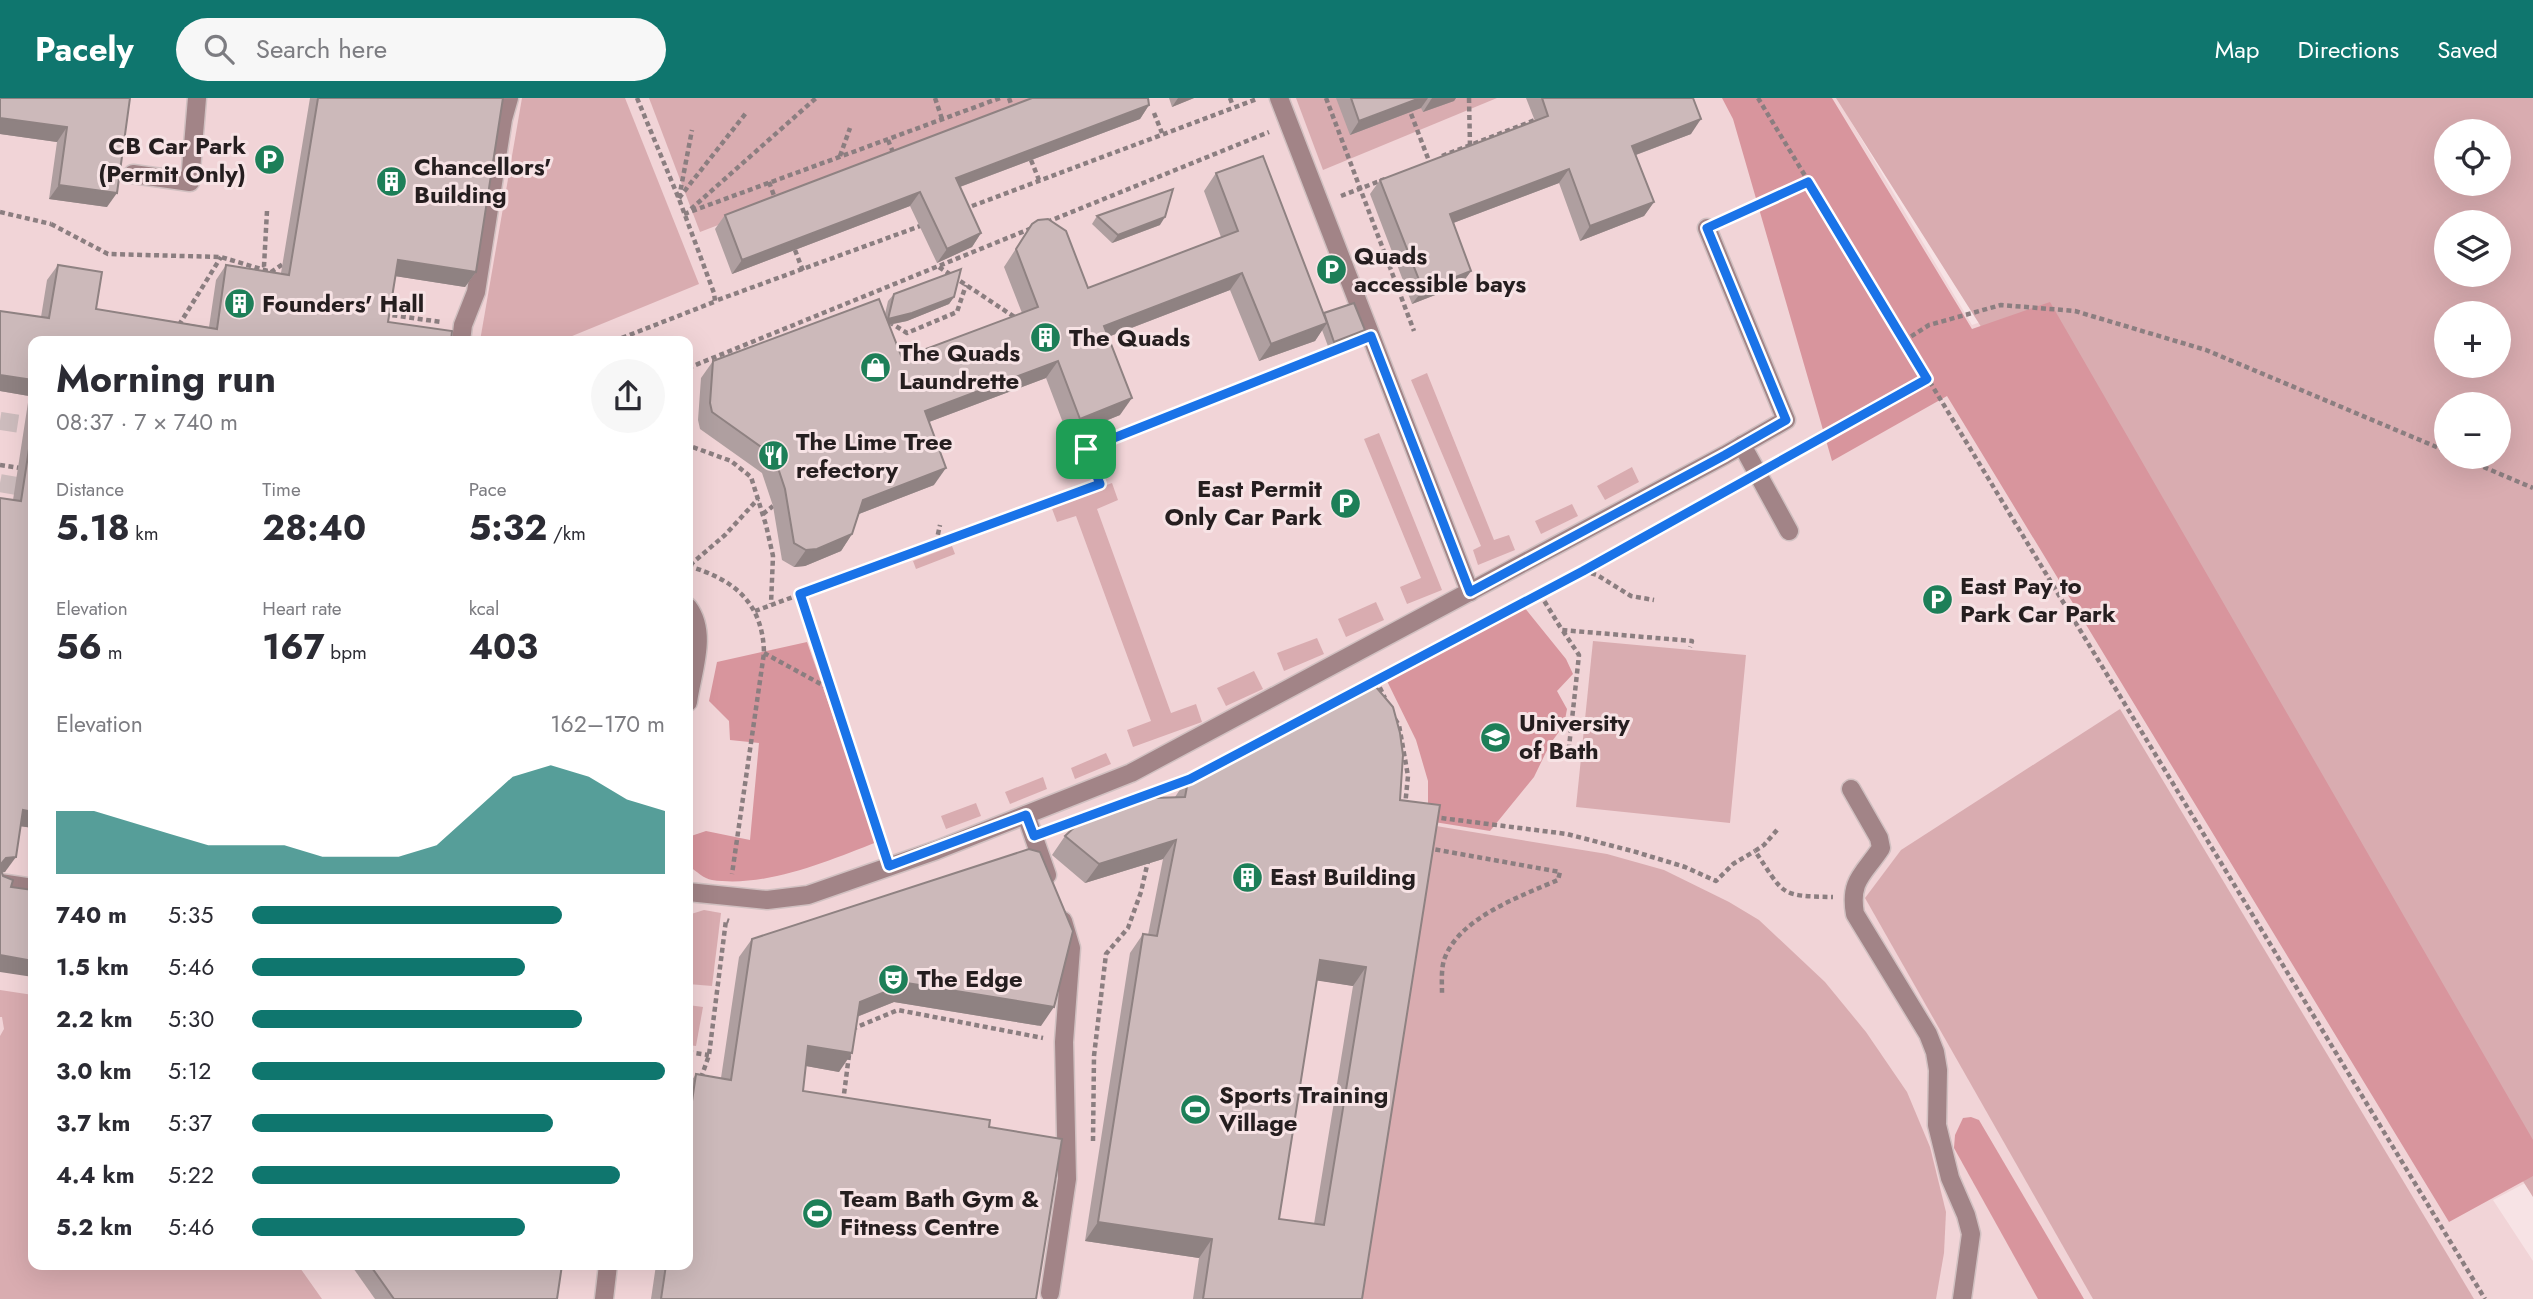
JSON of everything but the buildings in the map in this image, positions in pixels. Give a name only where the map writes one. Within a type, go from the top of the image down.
[{"type":"street","points":[[132,174],[190,182],[197,98]]},
{"type":"street","points":[[1279,98],[1470,592]]},
{"type":"street","points":[[461,335],[476,292],[503,119],[508,103]]},
{"type":"street","points":[[693,893],[767,900],[808,895],[1026,815],[1131,773],[1786,420],[1707,228]]},
{"type":"street","points":[[1742,444],[1789,531]]},
{"type":"street","points":[[693,614],[698,633],[693,668]]},
{"type":"street","points":[[1851,789],[1879,838],[1881,848],[1855,882],[1852,898],[1855,914],[1928,1034],[1936,1052],[1937,1125],[1950,1178],[1971,1234],[1962,1299]]},
{"type":"street","points":[[1026,815],[1071,948],[1064,1042],[1067,1179],[1050,1293]]},
{"type":"street","points":[[0,883],[28,887]]},
{"type":"street","points":[[604,1299],[607,1270]]},
{"type":"path","points":[[637,98],[686,213],[715,302]]},
{"type":"path","points":[[686,213],[816,98]]},
{"type":"path","points":[[934,98],[942,119]]},
{"type":"path","points":[[686,213],[1000,98]]},
{"type":"path","points":[[1009,98],[1015,115]]},
{"type":"path","points":[[1230,98],[1233,106]]},
{"type":"path","points":[[961,210],[1259,98]]},
{"type":"path","points":[[1326,98],[1414,331]]},
{"type":"path","points":[[1405,98],[1429,161]]},
{"type":"path","points":[[1469,98],[1470,145]]},
{"type":"path","points":[[1758,98],[2485,1299]]},
{"type":"path","points":[[679,199],[746,113]]},
{"type":"path","points":[[1154,113],[1161,133]]},
{"type":"path","points":[[1418,166],[1535,120]]},
{"type":"path","points":[[693,366],[1289,124]]},
{"type":"path","points":[[840,156],[850,128]]},
{"type":"path","points":[[679,199],[692,130]]},
{"type":"path","points":[[888,139],[896,160]]},
{"type":"path","points":[[1031,160],[1039,180]]},
{"type":"path","points":[[1320,203],[1395,175]]},
{"type":"path","points":[[769,182],[778,205]]},
{"type":"path","points":[[1707,228],[1808,182]]},
{"type":"path","points":[[267,211],[264,266],[269,281],[271,272],[282,264]]},
{"type":"path","points":[[0,212],[51,224],[108,254],[220,257],[271,272]]},
{"type":"path","points":[[918,215],[922,225]]},
{"type":"path","points":[[627,336],[935,220]]},
{"type":"path","points":[[795,250],[803,271]]},
{"type":"path","points":[[178,327],[220,257]]},
{"type":"path","points":[[938,266],[1026,324]]},
{"type":"path","points":[[879,316],[907,333],[957,312],[966,285]]},
{"type":"path","points":[[876,292],[878,304]]},
{"type":"path","points":[[1904,341],[1929,325],[2001,305],[2075,311],[2206,350],[2434,446]]},
{"type":"path","points":[[381,314],[461,335]]},
{"type":"path","points":[[755,611],[1100,484],[1086,449],[1371,336]]},
{"type":"path","points":[[1364,687],[1583,571],[1927,379]]},
{"type":"path","points":[[693,447],[731,461],[751,477],[773,556],[771,604]]},
{"type":"path","points":[[0,466],[28,470]]},
{"type":"path","points":[[2488,469],[2533,488]]},
{"type":"path","points":[[693,562],[725,535],[758,499]]},
{"type":"path","points":[[763,514],[773,506]]},
{"type":"path","points":[[936,544],[940,525]]},
{"type":"path","points":[[693,567],[717,574],[738,590],[755,611],[763,637],[764,653],[709,1055],[698,1085]]},
{"type":"path","points":[[1583,571],[1597,575],[1631,596],[1654,600]]},
{"type":"path","points":[[800,594],[889,866]]},
{"type":"path","points":[[1540,594],[1579,655],[1569,747],[1582,748]]},
{"type":"path","points":[[1562,630],[1692,641],[1690,647]]},
{"type":"path","points":[[764,653],[829,688]]},
{"type":"path","points":[[1376,680],[1387,703]]},
{"type":"path","points":[[1393,714],[1399,725],[1408,776],[1404,813]]},
{"type":"path","points":[[1140,797],[1199,774]]},
{"type":"path","points":[[1160,802],[1163,789]]},
{"type":"path","points":[[1431,817],[1567,834],[1649,855],[1716,881],[1734,864],[1764,845],[1777,830]]},
{"type":"path","points":[[1423,848],[1560,872],[1558,880],[1500,905],[1458,938],[1444,960],[1442,993]]},
{"type":"path","points":[[1755,850],[1781,889],[1788,894],[1852,898]]},
{"type":"path","points":[[1092,1151],[1094,1056],[1106,954],[1128,928],[1141,892],[1149,853]]},
{"type":"path","points":[[726,920],[737,921]]},
{"type":"path","points":[[842,1108],[852,1028],[898,1010],[1064,1042]]},
{"type":"path","points":[[693,1053],[709,1055]]},
{"type":"shaded area","name":"University of Bath","points":[[0,98],[1837,98],[1972,325],[2051,298],[2533,1179],[2493,1200],[2533,1261],[2533,1299],[0,1299]]},
{"type":"shaded area","points":[[522,98],[625,98],[699,284],[572,336],[481,336]]},
{"type":"shaded area","points":[[649,98],[1049,98],[700,232]]},
{"type":"shaded area","points":[[1296,98],[1497,98],[1323,170]]},
{"type":"shaded area","points":[[1722,98],[1832,98],[1972,329],[2050,302],[2533,1140],[2533,1176],[2449,1222],[1947,396],[1832,461],[1733,119]]},
{"type":"shaded area","points":[[1836,98],[2533,98],[2533,1197]]},
{"type":"shaded area","points":[[1427,373],[1494,540],[1509,535],[1515,550],[1478,565],[1473,550],[1481,546],[1411,380]]},
{"type":"shaded area","points":[[1379,433],[1442,590],[1407,604],[1400,587],[1421,578],[1364,439]]},
{"type":"shaded area","points":[[1632,467],[1639,482],[1605,500],[1597,486]]},
{"type":"shaded area","points":[[1112,483],[1118,500],[1097,509],[1171,713],[1196,704],[1202,722],[1133,747],[1127,730],[1151,721],[1076,516],[1057,522],[1051,506]]},
{"type":"shaded area","points":[[1572,504],[1578,516],[1541,534],[1535,521]]},
{"type":"shaded area","points":[[952,546],[955,554],[916,569],[913,561]]},
{"type":"shaded area","points":[[1376,602],[1384,620],[1346,637],[1338,619]]},
{"type":"shaded area","points":[[1524,607],[1566,659],[1573,674],[1557,691],[1567,709],[1564,725],[1550,744],[1534,777],[1490,831],[1428,821],[1428,781],[1416,740],[1387,681]]},
{"type":"shaded area","points":[[1317,638],[1324,654],[1284,671],[1277,653]]},
{"type":"shaded area","points":[[1593,641],[1746,655],[1730,823],[1576,807]]},
{"type":"shaded area","points":[[807,642],[877,842],[775,877],[712,880],[693,869],[693,835],[706,831],[750,840],[759,743],[730,740],[729,721],[709,701],[717,662]]},
{"type":"shaded area","points":[[1254,671],[1263,689],[1226,706],[1217,688]]},
{"type":"shaded area","points":[[2120,709],[2474,1299],[2093,1299],[1865,898],[1901,850]]},
{"type":"shaded area","points":[[1106,753],[1111,764],[1075,779],[1071,768]]},
{"type":"shaded area","points":[[1043,777],[1047,789],[1010,804],[1005,792]]},
{"type":"shaded area","points":[[976,803],[981,816],[946,829],[941,816]]},
{"type":"shaded area","points":[[1430,825],[1607,854],[1664,870],[1759,920],[1825,982],[1866,1032],[1907,1092],[1930,1147],[1946,1212],[1944,1253],[1936,1299],[1358,1299]]},
{"type":"shaded area","points":[[704,910],[721,913],[712,986],[693,984],[693,913]]},
{"type":"shaded area","points":[[0,990],[28,994],[28,1270],[302,1270],[322,1299],[0,1299],[0,1036],[4,1029],[0,1017]]},
{"type":"shaded area","points":[[693,1006],[703,1007],[696,1046],[693,1046]]},
{"type":"shaded area","points":[[1963,1118],[1979,1120],[2084,1299],[2038,1299],[1954,1148],[1955,1135]]},
{"type":"tunnel","points":[[0,421],[28,425]]},
{"type":"tunnel","points":[[0,483],[28,488]]},
{"type":"place","name":"CB Car Park (Permit Only)","points":[[269,160]]},
{"type":"place","name":"Chancellors' Building","points":[[391,181]]},
{"type":"place","name":"Quads accessible bays","points":[[1331,270]]},
{"type":"place","name":"Founders' Hall","points":[[239,304]]},
{"type":"place","name":"The Quads","points":[[1046,338]]},
{"type":"place","name":"The Quads Laundrette","points":[[876,367]]},
{"type":"place","name":"The Lime Tree refectory","points":[[773,456]]},
{"type":"place","name":"East Permit Only Car Park","points":[[1345,503]]},
{"type":"place","name":"East Pay to Park Car Park","points":[[1937,600]]},
{"type":"place","name":"University of Bath","points":[[1496,737]]},
{"type":"place","name":"East Building","points":[[1247,877]]},
{"type":"place","name":"The Edge","points":[[894,979]]},
{"type":"place","name":"Sports Training Village","points":[[1196,1109]]},
{"type":"place","name":"Team Bath Gym & Fitness Centre","points":[[817,1213]]},
{"type":"route","points":[[1808,182],[1927,379],[1583,571],[1190,779],[1034,836],[1026,815],[889,866],[800,594],[1100,484],[1086,449],[1371,336],[1470,592],[1786,420],[1707,228],[1808,182]]}]
